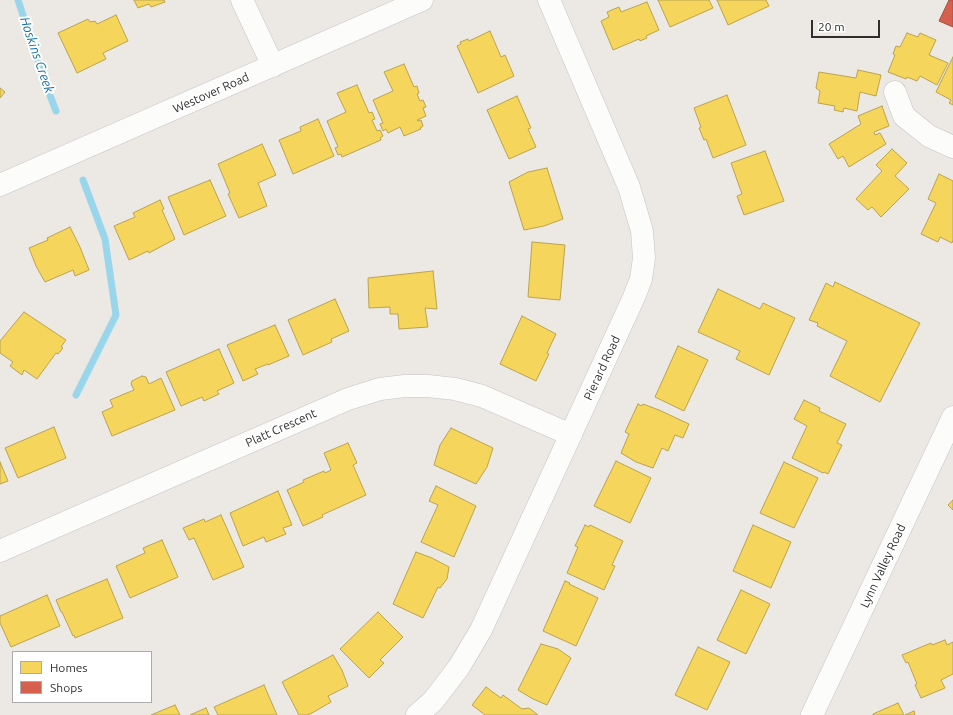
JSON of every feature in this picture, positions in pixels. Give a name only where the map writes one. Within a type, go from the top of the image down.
[{"type":"street","points":[[242,0],[273,66]]},
{"type":"street","name":"Westover Road","points":[[0,185],[422,0]]},
{"type":"street","name":"Pierard Road","points":[[417,715],[433,701],[459,667],[480,630],[634,297],[640,279],[644,258],[642,231],[629,187],[549,0]]},
{"type":"street","points":[[895,92],[904,116],[928,136],[953,147]]},
{"type":"street","name":"Platt Crescent","points":[[0,551],[348,399],[380,389],[405,386],[428,386],[455,389],[482,396],[571,435]]},
{"type":"street","name":"Lynn Valley Road","points":[[812,715],[953,417]]},
{"type":"building: Homes","points":[[134,0],[164,0],[165,2],[151,7],[149,4],[138,8]]},
{"type":"building: Homes","points":[[658,0],[709,0],[713,8],[670,27]]},
{"type":"building: Homes","points":[[717,0],[766,0],[769,6],[728,25]]},
{"type":"building: Homes","points":[[647,2],[659,30],[646,36],[647,38],[640,41],[639,39],[613,50],[601,21],[609,17],[607,12],[619,7],[621,12]]},
{"type":"building: Homes","points":[[116,15],[128,41],[103,53],[106,59],[77,73],[58,33],[88,19],[90,22],[95,21],[97,24]]},
{"type":"building: Homes","points":[[490,31],[501,57],[505,55],[514,76],[478,93],[457,46],[461,44],[460,42],[468,39],[469,41]]},
{"type":"building: Homes","points":[[907,33],[918,37],[920,33],[936,40],[929,55],[948,63],[937,85],[920,76],[917,81],[907,77],[906,79],[888,72],[895,55],[893,54],[896,46],[900,47]]},
{"type":"building: Homes","points":[[953,57],[953,105],[949,103],[951,100],[936,92]]},
{"type":"building: Homes","points":[[404,64],[414,87],[417,86],[419,93],[417,94],[420,101],[423,100],[426,107],[423,108],[426,116],[417,120],[421,120],[423,126],[420,128],[421,129],[404,136],[400,127],[388,133],[386,129],[383,131],[380,124],[383,123],[373,100],[393,91],[384,72]]},
{"type":"building: Homes","points":[[858,70],[881,75],[876,96],[860,92],[857,111],[844,108],[843,112],[834,110],[835,106],[818,103],[820,91],[816,88],[819,72],[856,78]]},
{"type":"building: Homes","points":[[357,85],[369,113],[372,112],[375,119],[372,120],[377,131],[380,130],[383,136],[380,138],[381,140],[342,157],[341,154],[338,155],[335,148],[338,147],[327,121],[346,112],[337,93]]},
{"type":"building: Homes","points":[[0,88],[5,92],[0,98]]},
{"type":"building: Homes","points":[[727,95],[746,145],[713,158],[706,139],[704,140],[699,128],[701,127],[694,108]]},
{"type":"building: Homes","points":[[517,96],[531,128],[528,129],[536,147],[509,159],[487,110]]},
{"type":"building: Homes","points":[[882,106],[889,126],[874,132],[875,135],[880,133],[886,144],[849,167],[843,156],[838,159],[829,144],[861,124],[858,116]]},
{"type":"building: Homes","points":[[318,119],[334,156],[293,174],[279,140],[301,131],[300,127]]},
{"type":"building: Homes","points":[[262,144],[276,175],[258,183],[267,206],[239,218],[228,194],[230,193],[218,164]]},
{"type":"building: Homes","points":[[892,149],[907,163],[895,176],[909,189],[881,217],[872,207],[868,210],[856,199],[882,171],[876,165]]},
{"type":"building: Homes","points":[[765,151],[784,201],[744,215],[737,196],[742,194],[731,163]]},
{"type":"building: Homes","points":[[547,168],[563,219],[544,226],[524,230],[509,182],[528,172]]},
{"type":"building: Homes","points":[[939,174],[953,181],[952,243],[940,237],[938,242],[921,234],[936,203],[928,199]]},
{"type":"building: Homes","points":[[210,180],[226,216],[184,235],[168,197]]},
{"type":"building: Homes","points":[[160,200],[164,209],[162,210],[175,239],[149,253],[148,251],[129,260],[114,226],[135,217],[133,213]]},
{"type":"building: Homes","points":[[70,227],[89,270],[75,276],[73,270],[45,282],[36,266],[29,248],[48,240],[47,238]]},
{"type":"building: Homes","points":[[532,242],[565,245],[560,300],[528,297]]},
{"type":"building: Homes","points":[[433,271],[437,309],[425,308],[428,327],[399,329],[398,314],[390,314],[390,307],[369,308],[368,278]]},
{"type":"building: Homes","points":[[835,282],[920,323],[880,402],[830,376],[847,341],[817,326],[818,323],[809,320],[826,283],[833,287]]},
{"type":"building: Homes","points":[[718,289],[760,309],[763,303],[795,318],[769,375],[736,359],[740,351],[698,332]]},
{"type":"building: Homes","points":[[335,299],[349,331],[331,339],[332,342],[303,355],[288,320]]},
{"type":"building: Homes","points":[[24,312],[66,340],[61,347],[63,348],[58,354],[56,353],[37,379],[24,370],[22,375],[10,366],[13,362],[0,353],[0,341]]},
{"type":"building: Homes","points":[[522,316],[556,334],[547,353],[549,354],[536,381],[500,364]]},
{"type":"building: Homes","points":[[275,325],[289,356],[255,369],[258,374],[243,381],[227,345]]},
{"type":"building: Homes","points":[[678,346],[708,360],[684,411],[655,397]]},
{"type":"building: Homes","points":[[219,349],[234,383],[217,391],[219,394],[204,401],[202,397],[181,406],[166,372]]},
{"type":"building: Homes","points":[[142,376],[146,377],[149,384],[161,378],[175,410],[112,436],[102,412],[113,407],[110,400],[134,390],[131,384],[132,381]]},
{"type":"building: Homes","points":[[804,400],[820,408],[819,411],[846,424],[837,443],[842,445],[828,474],[792,458],[807,426],[794,419]]},
{"type":"building: Homes","points":[[638,404],[642,406],[643,404],[659,410],[689,424],[683,438],[675,435],[668,451],[662,448],[653,468],[636,462],[621,453],[629,434],[625,432]]},
{"type":"building: Homes","points":[[54,427],[66,458],[18,478],[5,448]]},
{"type":"building: Homes","points":[[451,428],[493,448],[487,467],[476,484],[434,465],[440,445]]},
{"type":"building: Homes","points":[[348,443],[357,463],[353,465],[366,495],[322,515],[323,517],[303,526],[287,490],[304,482],[303,480],[324,471],[325,473],[331,470],[324,453]]},
{"type":"building: Homes","points":[[616,461],[651,478],[630,523],[594,506]]},
{"type":"building: Homes","points":[[0,462],[8,481],[0,484]]},
{"type":"building: Homes","points":[[784,462],[818,478],[794,528],[760,513]]},
{"type":"building: Homes","points":[[436,486],[476,506],[454,557],[421,542],[438,505],[429,501]]},
{"type":"building: Homes","points":[[278,491],[292,525],[283,528],[286,534],[266,542],[264,537],[243,546],[230,513]]},
{"type":"building: Homes","points":[[953,500],[953,510],[948,505]]},
{"type":"building: Homes","points":[[221,515],[244,567],[213,580],[194,538],[189,540],[183,528],[204,519],[205,522]]},
{"type":"building: Homes","points":[[585,525],[589,527],[590,525],[623,541],[612,565],[615,566],[604,590],[567,573],[578,547],[575,546]]},
{"type":"building: Homes","points":[[753,525],[791,542],[771,588],[733,571]]},
{"type":"building: Homes","points":[[162,540],[178,577],[130,598],[116,566],[145,553],[143,548]]},
{"type":"building: Homes","points":[[416,552],[449,567],[447,579],[440,588],[438,587],[423,618],[393,604]]},
{"type":"building: Homes","points":[[107,579],[123,618],[75,638],[56,600]]},
{"type":"building: Homes","points":[[565,581],[598,598],[576,646],[543,631]]},
{"type":"building: Homes","points":[[741,590],[770,604],[746,654],[717,640]]},
{"type":"building: Homes","points":[[47,595],[60,626],[11,647],[0,623],[0,616]]},
{"type":"building: Homes","points":[[378,612],[403,637],[380,660],[384,663],[369,678],[340,649]]},
{"type":"building: Homes","points":[[945,640],[947,645],[953,642],[953,674],[941,680],[945,688],[921,698],[915,685],[917,684],[908,662],[906,663],[902,655],[931,643],[932,645]]},
{"type":"building: Homes","points":[[541,644],[558,649],[571,658],[547,705],[518,690]]},
{"type":"building: Homes","points":[[698,647],[730,662],[707,710],[675,695]]},
{"type":"building: Homes","points":[[333,655],[342,670],[348,686],[328,696],[331,702],[312,713],[307,715],[299,715],[282,682]]},
{"type":"building: Homes","points":[[264,685],[277,715],[218,715],[214,707]]},
{"type":"building: Homes","points":[[486,687],[501,698],[503,695],[522,709],[529,708],[538,715],[485,715],[472,705]]},
{"type":"building: Homes","points":[[898,703],[904,715],[873,715],[873,714]]},
{"type":"building: Homes","points":[[175,705],[180,715],[151,715]]},
{"type":"building: Homes","points":[[206,708],[209,715],[190,715]]},
{"type":"building: Homes","points":[[914,711],[915,715],[905,715]]},
{"type":"building: Shops","points":[[949,0],[953,0],[953,27],[939,21]]},
{"type":"waterway","name":"Hoskins Creek","points":[[18,0],[56,111]]},
{"type":"waterway","name":"Hoskins Creek","points":[[76,395],[116,315],[105,239],[83,180]]}]
